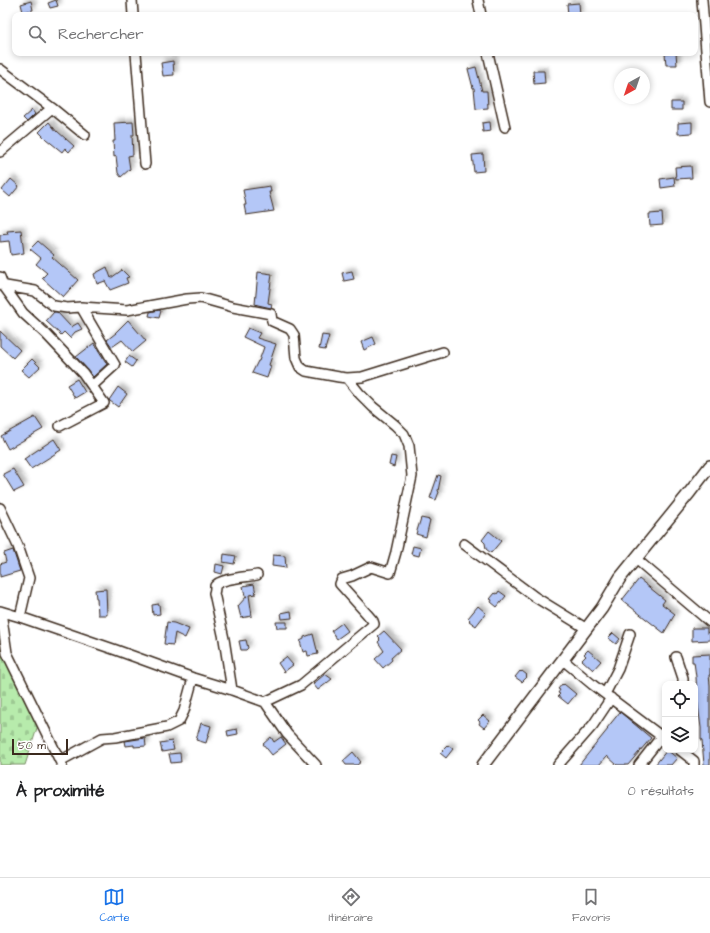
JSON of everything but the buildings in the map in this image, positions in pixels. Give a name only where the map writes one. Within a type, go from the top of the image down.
[{"type":"street","points":[[132,0],[133,12]]},
{"type":"street","points":[[478,0],[480,12]]},
{"type":"street","points":[[702,0],[710,102]]},
{"type":"street","points":[[136,56],[145,164]]},
{"type":"street","points":[[489,56],[505,127]]},
{"type":"street","points":[[0,69],[52,108],[85,136]]},
{"type":"street","points":[[0,152],[52,108]]},
{"type":"street","points":[[1,282],[35,291],[54,306],[67,308],[81,307],[127,310],[187,299],[201,298],[233,307],[271,314],[272,321],[290,329],[294,335],[296,358],[300,367],[306,371],[347,378],[362,377],[443,352]]},
{"type":"street","points":[[1,282],[23,312],[83,373],[104,403],[60,426]]},
{"type":"street","points":[[81,307],[115,365],[92,386]]},
{"type":"street","points":[[265,702],[301,686],[374,624],[340,584],[342,579],[371,567],[390,573],[396,552],[412,476],[409,446],[404,434],[373,407],[347,378]]},
{"type":"street","points":[[483,765],[602,608],[620,578],[710,466]]},
{"type":"street","points":[[1,511],[18,546],[29,578],[20,617]]},
{"type":"street","points":[[464,544],[535,597],[587,628]]},
{"type":"street","points":[[636,559],[710,622]]},
{"type":"street","points":[[232,690],[224,639],[214,593],[215,588],[216,585],[225,580],[257,575]]},
{"type":"street","points":[[193,678],[184,711],[179,722],[167,727],[102,738],[61,763],[8,653],[1,611],[265,702],[287,734],[316,765]]},
{"type":"street","points":[[558,765],[593,725],[608,696],[630,634]]},
{"type":"street","points":[[676,657],[683,681]]},
{"type":"street","points":[[563,660],[593,685],[662,735]]},
{"type":"street","points":[[639,765],[662,738]]},
{"type":"street","points":[[684,753],[694,761],[694,765]]},
{"type":"green space","points":[[0,613],[6,654],[39,722],[25,765],[0,765]]}]
